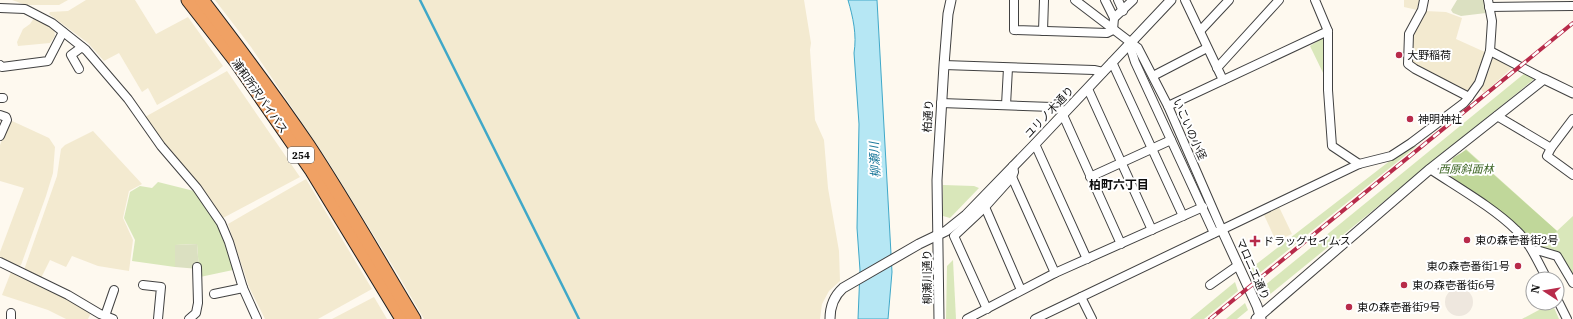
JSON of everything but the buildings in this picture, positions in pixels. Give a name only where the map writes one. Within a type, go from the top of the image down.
[{"type":"highway","name":"浦和所沢バイパス","points":[[188,0],[237,63],[312,171],[402,319]]},
{"type":"highway","name":"浦和所沢バイパス","points":[[202,0],[246,57],[307,144],[414,319]]},
{"type":"street","name":"柏通り","points":[[938,235],[937,180],[941,103],[948,14],[951,0]]},
{"type":"street","points":[[1014,0],[1014,30],[1109,33],[1113,30],[1114,18],[1105,0]]},
{"type":"street","points":[[1043,31],[1044,0]]},
{"type":"street","name":"いこいの小径","points":[[1075,0],[1129,43],[1138,48],[1168,106],[1218,231]]},
{"type":"street","points":[[1118,0],[1123,11]]},
{"type":"street","points":[[1114,18],[1133,0]]},
{"type":"street","name":"ユリノ木通り","points":[[830,319],[830,309],[834,300],[839,292],[850,283],[938,235],[966,215],[1171,0]]},
{"type":"street","points":[[1185,0],[1223,80]]},
{"type":"street","points":[[1200,31],[1228,0]]},
{"type":"street","points":[[1217,68],[1279,0]]},
{"type":"street","points":[[1315,0],[1328,31],[1328,90],[1332,146],[1359,164]]},
{"type":"street","points":[[1424,0],[1422,10],[1409,34],[1408,64],[1469,97]]},
{"type":"street","points":[[1035,319],[1359,164],[1390,156],[1411,143],[1464,103],[1479,83],[1490,51],[1492,21],[1488,4],[1546,3],[1573,6]]},
{"type":"street","points":[[1,7],[25,9],[52,23],[82,47],[128,98],[161,146],[197,188],[221,222],[229,242],[242,288],[255,318]]},
{"type":"street","points":[[1168,106],[1328,31]]},
{"type":"street","points":[[0,65],[2,67],[48,61],[63,32]]},
{"type":"street","points":[[1129,43],[1135,62],[1171,140],[1203,207],[1218,231]]},
{"type":"street","points":[[79,69],[71,55],[82,47]]},
{"type":"street","points":[[1153,76],[1207,48]]},
{"type":"street","points":[[1490,51],[1573,92]]},
{"type":"street","points":[[1112,62],[1183,216]]},
{"type":"street","points":[[944,65],[1094,70],[1103,72]]},
{"type":"street","points":[[1006,105],[1008,68]]},
{"type":"street","points":[[1259,318],[1430,169],[1544,79]]},
{"type":"street","points":[[1088,88],[1152,230]]},
{"type":"street","points":[[941,103],[1052,107],[1064,113],[1090,177],[1120,244]]},
{"type":"street","points":[[0,115],[6,117],[7,120],[0,136]]},
{"type":"street","points":[[1496,116],[1550,148]]},
{"type":"street","points":[[1573,119],[1550,148],[1547,156],[1573,175]]},
{"type":"street","points":[[1090,177],[1171,140]]},
{"type":"street","points":[[1035,144],[1087,259]]},
{"type":"street","points":[[987,309],[954,236],[985,207],[1012,177],[1014,172],[1013,166]]},
{"type":"street","points":[[1430,169],[1502,218],[1517,230],[1533,250],[1543,271]]},
{"type":"street","points":[[1012,177],[1055,273]]},
{"type":"street","points":[[985,207],[1021,290]]},
{"type":"street","points":[[967,319],[1055,273],[1203,207]]},
{"type":"street","name":"マロニエ通り","points":[[1218,231],[1237,266],[1259,318]]},
{"type":"street","name":"柳瀬川通り","points":[[938,235],[939,319]]},
{"type":"street","points":[[1533,250],[1557,256],[1573,283]]},
{"type":"street","points":[[0,262],[68,295],[94,315],[109,318],[114,290]]},
{"type":"street","points":[[1210,285],[1237,266]]},
{"type":"street","points":[[193,318],[196,313],[198,303],[197,267]]},
{"type":"street","points":[[143,285],[161,287],[158,319]]},
{"type":"street","points":[[214,294],[242,288]]},
{"type":"street","points":[[1081,297],[1092,319]]},
{"type":"shaded area","points":[[12,0],[68,0],[59,5],[26,5]]},
{"type":"shaded area","points":[[86,0],[135,0],[156,34],[188,17],[223,66],[217,71],[157,105],[148,88],[142,92],[119,53],[104,61],[88,43],[49,14],[50,12],[68,11]]},
{"type":"shaded area","points":[[215,0],[804,0],[811,43],[810,50],[815,120],[824,140],[828,188],[839,251],[840,281],[829,291],[822,304],[820,319],[424,319],[326,158],[251,47]]},
{"type":"shaded area","points":[[1404,0],[1419,0],[1417,10],[1404,7]]},
{"type":"shaded area","points":[[1425,11],[1446,12],[1462,18],[1456,39],[1487,53],[1476,80],[1469,91],[1464,92],[1412,64],[1411,33]]},
{"type":"shaded area","points":[[34,18],[54,29],[55,36],[50,43],[18,46],[17,42],[23,29],[30,24]]},
{"type":"shaded area","points":[[1495,58],[1513,67],[1484,93],[1480,88],[1489,71],[1492,59]]},
{"type":"shaded area","points":[[227,71],[300,177],[223,218],[204,190],[162,141],[145,117]]},
{"type":"shaded area","points":[[10,120],[49,138],[55,147],[53,173],[21,265],[19,266],[0,257],[0,252],[24,188],[0,181],[0,145]]},
{"type":"shaded area","points":[[93,131],[142,184],[129,191],[123,218],[133,240],[129,271],[98,266],[72,256],[66,267],[50,260],[41,278],[24,270],[57,176],[61,149],[65,145]]},
{"type":"shaded area","points":[[306,179],[372,289],[318,319],[265,319],[249,287],[228,224]]},
{"type":"shaded area","points":[[1279,207],[1292,234],[1276,241],[1264,215]]},
{"type":"shaded area","points":[[11,272],[68,298],[89,311],[90,315],[88,319],[66,319],[48,310],[2,295]]},
{"type":"shaded area","points":[[1459,288],[1469,292],[1473,302],[1469,312],[1459,316],[1449,312],[1445,302],[1449,292]]},
{"type":"shaded area","points":[[374,297],[387,319],[332,319]]},
{"type":"green space","points":[[1457,0],[1484,0],[1486,13],[1461,16],[1453,13],[1451,10]]},
{"type":"green space","points":[[1324,37],[1327,50],[1324,68],[1325,77],[1310,46]]},
{"type":"green space","points":[[1525,73],[1533,77],[1533,80],[1263,300],[1259,290]]},
{"type":"green space","points":[[1414,146],[1417,146],[1256,276],[1250,269],[1391,160]]},
{"type":"green space","name":"西原斜面林","points":[[1466,149],[1557,231],[1573,216],[1573,279],[1558,253],[1534,248],[1478,196],[1447,174],[1455,160]]},
{"type":"green space","name":"西原斜面林","points":[[1466,150],[1557,231],[1540,246],[1535,246],[1518,226],[1447,173],[1453,158]]},
{"type":"green space","points":[[158,182],[194,191],[200,197],[218,224],[227,247],[233,270],[200,277],[202,271],[199,269],[197,244],[175,245],[175,267],[132,261],[135,240],[124,218],[130,192],[140,186],[152,188]]},
{"type":"green space","points":[[943,185],[974,186],[979,188],[950,218],[943,216]]},
{"type":"green space","points":[[197,244],[199,269],[175,267],[175,245]]},
{"type":"green space","points":[[953,260],[956,319],[946,319],[947,266]]},
{"type":"green space","points":[[1235,282],[1238,291],[1204,319],[1190,319]]},
{"type":"green space","points":[[1245,303],[1248,310],[1237,319],[1226,319]]},
{"type":"green space","points":[[1537,311],[1556,311],[1559,319],[1522,319]]},
{"type":"water","name":"柳瀬川","points":[[848,0],[877,0],[892,272],[888,319],[858,319],[860,270],[857,228],[859,124],[854,53],[855,33]]},
{"type":"waterway","points":[[420,0],[579,319]]},
{"type":"railway","points":[[1210,319],[1573,23]]},
{"type":"place","name":"大野稲荷","points":[[1399,55]]},
{"type":"place","name":"神明神社","points":[[1410,119]]},
{"type":"place","name":"東の森壱番街2号","points":[[1467,240]]},
{"type":"place","name":"ドラッグセイムス","points":[[1255,241]]},
{"type":"place","name":"東の森壱番街1号","points":[[1518,266]]},
{"type":"place","name":"東の森壱番街6号","points":[[1404,285]]},
{"type":"place","name":"東の森壱番街9号","points":[[1349,307]]},
{"type":"district","name":"柏町六丁目","points":[[1119,185]]}]
